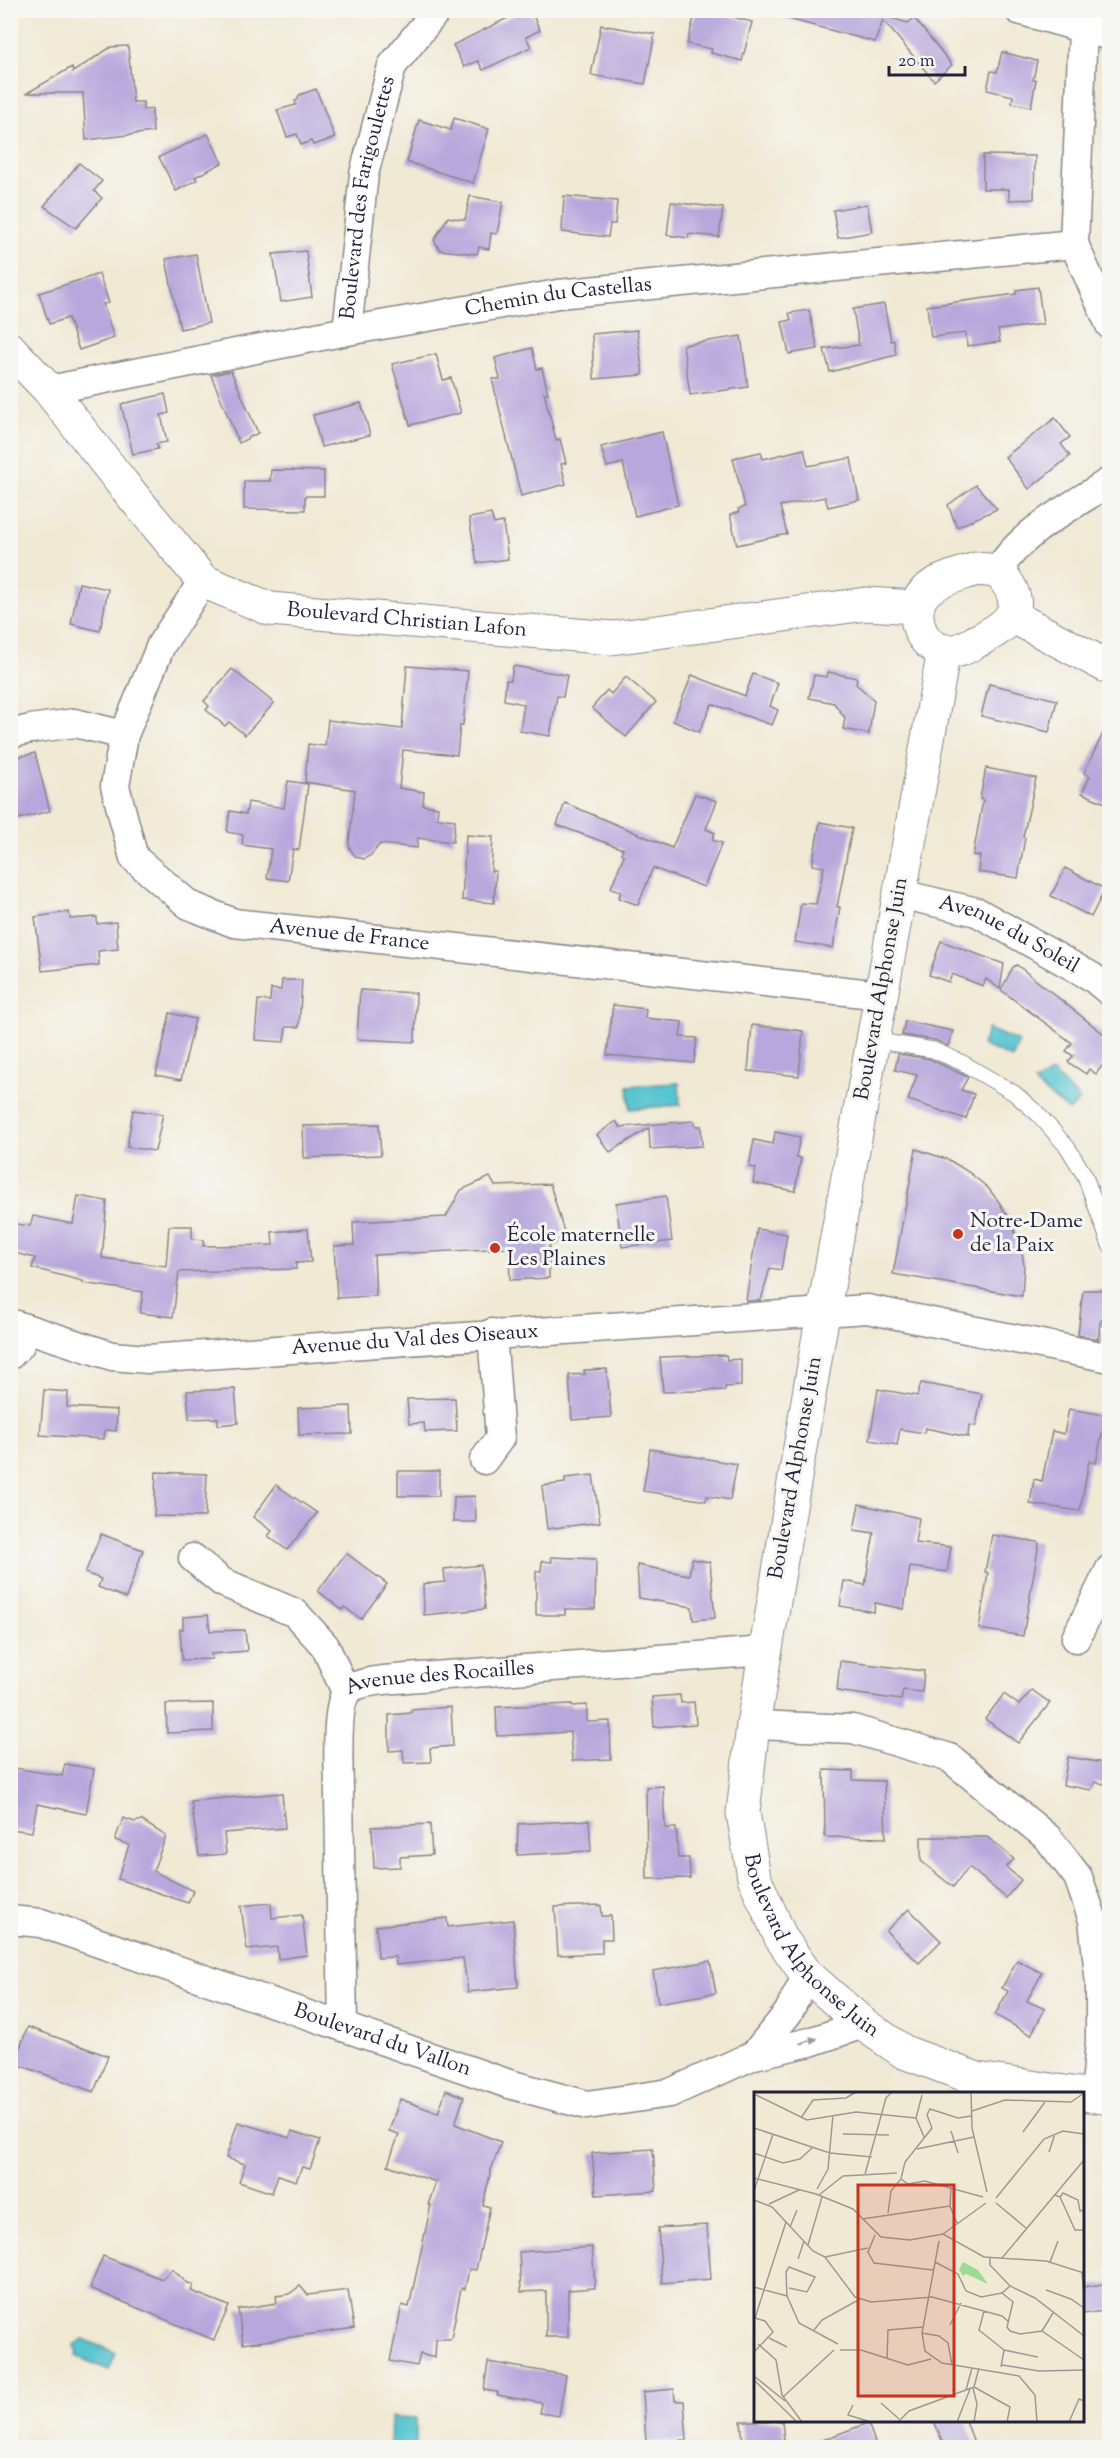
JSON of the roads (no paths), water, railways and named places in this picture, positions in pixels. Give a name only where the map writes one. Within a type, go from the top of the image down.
[{"type":"street","name":"Boulevard des Farigoulettes","points":[[347,330],[364,174],[392,66],[437,10]]},
{"type":"street","points":[[1019,10],[1096,32],[1074,244],[1110,325]]},
{"type":"street","name":"Chemin du Castellas","points":[[49,390],[347,330],[558,294],[1074,244]]},
{"type":"street","name":"Boulevard Christian Lafon","points":[[10,349],[49,390],[203,581],[270,609],[612,638],[866,604],[916,607]]},
{"type":"street","points":[[998,571],[1004,560],[1030,535],[1110,481]]},
{"type":"street","points":[[976,569],[998,571],[1010,584],[1015,601],[1012,616],[1002,629],[958,650],[944,651],[931,646],[921,635],[916,607],[920,596],[929,587],[976,569]]},
{"type":"street","name":"Avenue de France","points":[[203,581],[161,645],[124,735],[115,786],[134,858],[189,905],[234,923],[881,995]]},
{"type":"street","points":[[1012,616],[1110,668]]},
{"type":"street","name":"Boulevard Alphonse Juin","points":[[944,651],[765,1651],[753,1725],[743,1813],[754,1877],[781,1938],[807,1975],[863,2024],[904,2052],[977,2079],[1070,2092]]},
{"type":"street","points":[[10,734],[75,723],[124,735]]},
{"type":"street","name":"Avenue du Soleil","points":[[900,894],[977,912],[1092,977],[1110,992]]},
{"type":"street","name":"Avenue du Val des Oiseaux","points":[[18,1326],[112,1356],[148,1359],[867,1309],[1108,1358]]},
{"type":"street","points":[[10,1355],[20,1345],[18,1326]]},
{"type":"street","points":[[484,1460],[501,1438],[492,1334]]},
{"type":"street","points":[[193,1558],[222,1582],[295,1613],[325,1646],[346,1692]]},
{"type":"street","points":[[1076,1638],[1110,1569]]},
{"type":"street","name":"Avenue des Rocailles","points":[[343,2027],[339,1744],[340,1706],[346,1692],[363,1683],[407,1678],[765,1651]]},
{"type":"street","points":[[753,1725],[853,1729],[950,1758],[1048,1838],[1078,1877],[1093,1920],[1100,1984],[1100,2042],[1091,2095]]},
{"type":"street","name":"Boulevard du Vallon","points":[[10,1920],[41,1923],[509,2084],[587,2105],[670,2093],[754,2055],[800,2044],[863,2024]]},
{"type":"street","name":"Boulevard du Vallon","points":[[754,2055],[788,2013],[807,1975]]},
{"type":"lane","points":[[873,1040],[933,1050],[962,1062],[1014,1093],[1038,1114],[1068,1148],[1085,1176],[1110,1245]]},
{"type":"lane","points":[[1108,1358],[1110,1324]]},
{"type":"water","points":[[988,1029],[1019,1042],[1012,1058],[982,1045]]},
{"type":"water","points":[[1052,1072],[1080,1100],[1069,1111],[1034,1083]]},
{"type":"water","points":[[679,1083],[680,1105],[630,1109],[628,1086]]},
{"type":"water","points":[[83,2339],[116,2353],[109,2370],[76,2356],[75,2345]]},
{"type":"water","points":[[391,2417],[416,2418],[416,2447],[390,2447]]},
{"type":"place","name":"Notre-Dame de la Paix","points":[[958,1234]]},
{"type":"place","name":"École maternelle Les Plaines","points":[[495,1248]]}]
